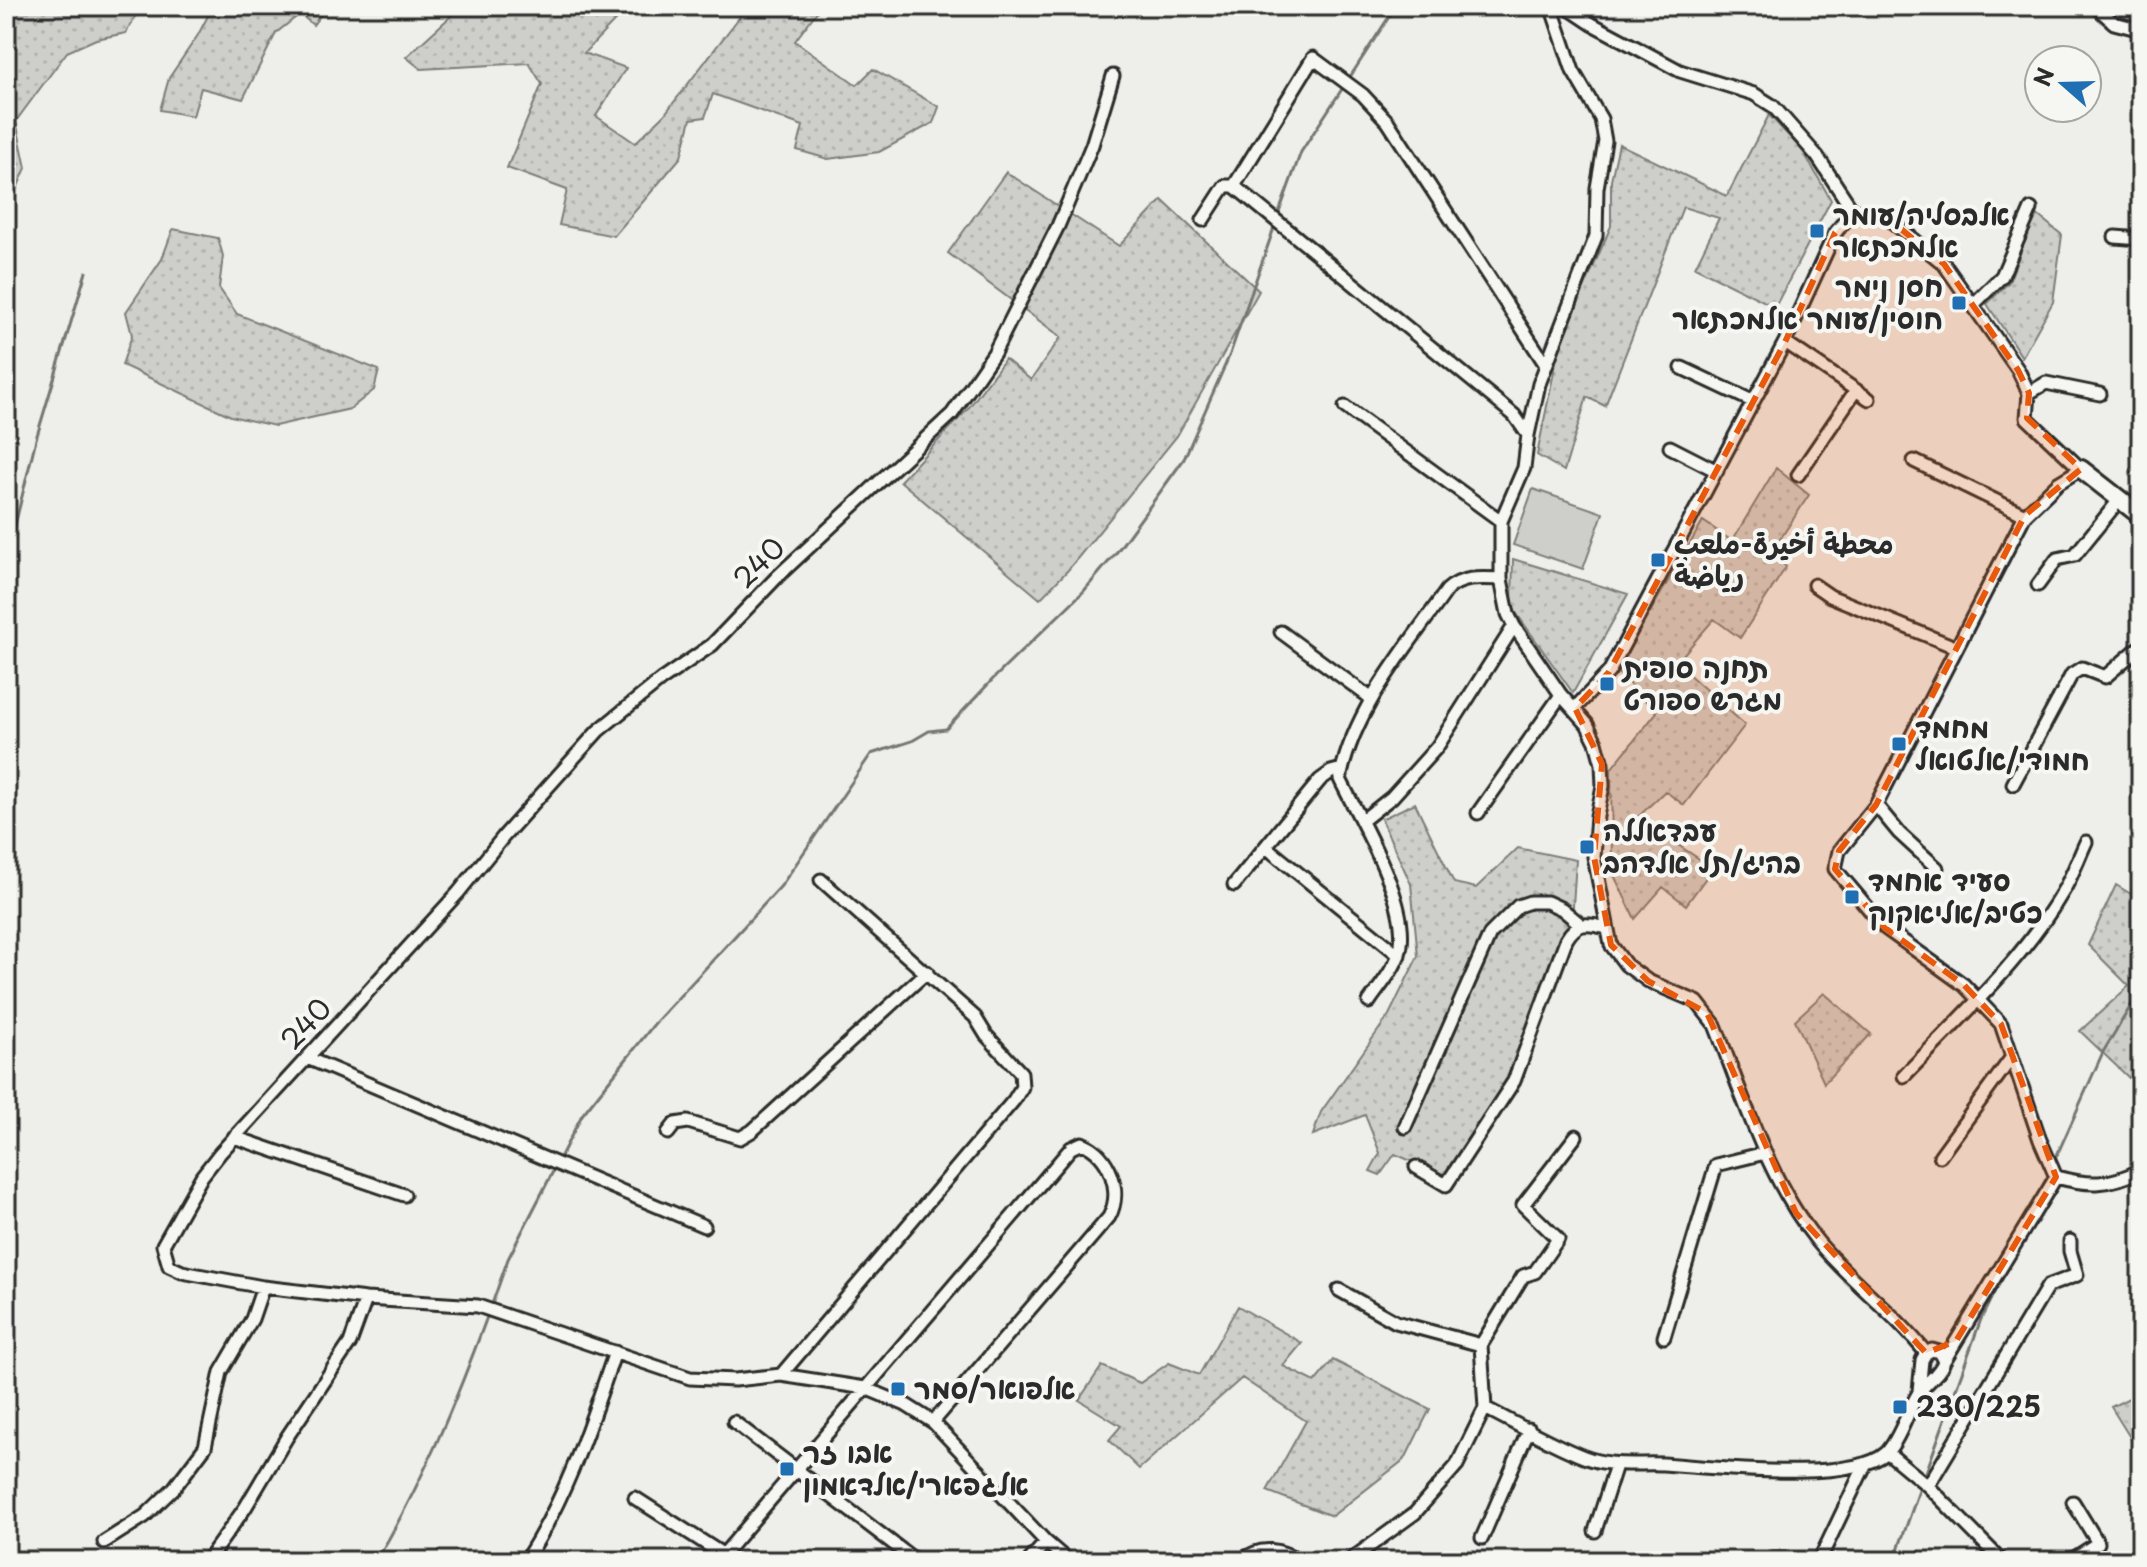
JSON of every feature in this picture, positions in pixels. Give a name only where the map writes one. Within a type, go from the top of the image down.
[{"type":"street","points":[[1551,6],[1573,71],[1601,119],[1605,141],[1597,188],[1596,236],[1539,384],[1524,468],[1501,521],[1501,579],[1508,614],[1596,742],[1602,764],[1603,786],[1594,857],[1611,945],[1626,965],[1648,981],[1697,1002],[1707,1013],[1715,1025],[1765,1153],[1796,1213],[1821,1245],[1908,1331],[1926,1353]]},
{"type":"street","points":[[1565,6],[1680,71],[1754,94],[1773,106],[1817,156],[1853,211],[1885,216],[1944,264],[2018,370],[2029,393],[2027,418],[2081,469],[2141,516]]},
{"type":"street","points":[[2095,6],[2114,23],[2141,30]]},
{"type":"street","points":[[1234,186],[1313,58],[1363,95],[1388,122],[1546,365]]},
{"type":"street","name":"240","points":[[1068,1561],[1046,1542],[933,1422],[906,1405],[865,1388],[781,1375],[735,1380],[690,1378],[478,1306],[366,1299],[263,1287],[182,1272],[169,1266],[163,1245],[202,1176],[234,1137],[458,893],[504,836],[598,731],[661,680],[712,645],[778,576],[952,414],[994,353],[1046,251],[1092,145],[1113,76]]},
{"type":"street","points":[[1203,220],[1225,186],[1234,186],[1514,415],[1528,435]]},
{"type":"street","points":[[1973,305],[2002,276],[2031,209]]},
{"type":"street","points":[[1575,708],[1609,672],[1785,342],[1835,233],[1853,211]]},
{"type":"street","points":[[2115,237],[2141,239]]},
{"type":"street","points":[[1785,342],[1869,399]]},
{"type":"street","points":[[1682,368],[1752,401]]},
{"type":"street","points":[[2029,393],[2046,383],[2100,394]]},
{"type":"street","points":[[1798,475],[1856,390]]},
{"type":"street","points":[[1345,407],[1501,521]]},
{"type":"street","points":[[1670,447],[1717,471]]},
{"type":"street","points":[[1914,461],[2025,515]]},
{"type":"street","points":[[2056,1177],[2040,1140],[2001,1024],[1964,985],[1885,928],[1835,869],[1839,851],[1876,805],[2025,515],[2058,483],[2081,469]]},
{"type":"street","points":[[2038,585],[2057,559],[2075,555],[2120,499]]},
{"type":"street","points":[[1369,1002],[1399,955],[1402,935],[1398,911],[1363,820],[1340,779],[1345,754],[1361,715],[1447,590],[1456,582],[1475,578],[1501,579]]},
{"type":"street","points":[[1814,585],[1830,596],[1955,647]]},
{"type":"street","points":[[1363,820],[1392,797],[1437,747],[1514,626]]},
{"type":"street","points":[[1281,632],[1372,699]]},
{"type":"street","points":[[2013,784],[2072,674],[2082,668],[2105,677],[2141,646]]},
{"type":"street","points":[[1478,813],[1561,695]]},
{"type":"street","points":[[1234,885],[1320,780],[1342,769]]},
{"type":"street","points":[[1876,805],[1899,833],[1937,868]]},
{"type":"street","points":[[1904,1076],[1978,999],[2053,908],[2086,842]]},
{"type":"street","points":[[1266,847],[1399,955]]},
{"type":"street","points":[[781,1375],[1022,1087],[1021,1073],[986,1035],[975,1017],[821,880]]},
{"type":"street","points":[[1405,1127],[1490,934],[1518,906],[1530,902],[1554,906],[1580,924]]},
{"type":"street","points":[[1416,1167],[1446,1185],[1514,1081],[1572,929],[1588,923],[1607,928]]},
{"type":"street","points":[[668,1133],[675,1124],[688,1122],[740,1138],[752,1131],[927,972]]},
{"type":"street","points":[[1940,1156],[2012,1057]]},
{"type":"street","points":[[307,1058],[704,1226]]},
{"type":"street","points":[[1349,1561],[1415,1513],[1457,1465],[1485,1408],[1481,1345],[1523,1276],[1535,1272],[1558,1239],[1523,1205],[1576,1136]]},
{"type":"street","points":[[234,1137],[404,1195]]},
{"type":"street","points":[[635,1498],[725,1558],[795,1469],[1071,1148],[1082,1143],[1090,1146],[1115,1182],[1116,1197],[1109,1217],[933,1422]]},
{"type":"street","points":[[1664,1337],[1716,1165],[1765,1153]]},
{"type":"street","points":[[2056,1177],[2085,1185],[2120,1181],[2141,1170]]},
{"type":"street","points":[[1485,1408],[1584,1457],[1616,1465],[1659,1464],[1771,1472],[1865,1465],[1887,1452],[1919,1393],[1935,1372],[1942,1368],[1942,1357],[1956,1341],[2056,1177]]},
{"type":"street","points":[[1928,1486],[2048,1286],[2077,1275],[2070,1241]]},
{"type":"street","points":[[104,1542],[145,1516],[174,1488],[205,1447],[221,1372],[252,1319],[263,1287]]},
{"type":"street","points":[[1339,1290],[1396,1322],[1481,1345]]},
{"type":"street","points":[[207,1561],[245,1508],[287,1437],[350,1343],[366,1299]]},
{"type":"street","points":[[1919,1393],[1922,1360],[1926,1353],[1932,1350],[1942,1357]]},
{"type":"street","points":[[525,1561],[556,1510],[615,1352]]},
{"type":"street","points":[[1923,1367],[1935,1372]]},
{"type":"street","points":[[734,1422],[916,1561]]},
{"type":"street","points":[[1482,1538],[1529,1429]]},
{"type":"street","points":[[1887,1452],[1928,1486],[2002,1561]]},
{"type":"street","points":[[1595,1531],[1616,1465]]},
{"type":"street","points":[[1819,1561],[1865,1465]]},
{"type":"street","points":[[2070,1561],[2098,1543],[2073,1502]]},
{"type":"street","points":[[1029,1561],[1046,1542]]},
{"type":"street","points":[[1241,1561],[1253,1551],[1280,1549],[1302,1561]]},
{"type":"highlighted area","points":[[1853,211],[1885,216],[1944,264],[2018,370],[2029,393],[2027,418],[2081,469],[2025,515],[1876,805],[1839,851],[1835,869],[1885,928],[1964,985],[2001,1024],[2056,1177],[1956,1341],[1926,1353],[1796,1213],[1707,1013],[1648,981],[1611,945],[1594,857],[1602,764],[1575,708],[1609,672],[1785,342],[1835,233]]},
{"type":"shaded area","points":[[6,6],[141,6],[126,33],[96,39],[67,52],[16,121],[26,168],[11,202],[6,206]]},
{"type":"shaded area","points":[[213,6],[327,6],[313,25],[300,14],[276,33],[243,99],[201,88],[193,116],[160,110],[169,78]]},
{"type":"shaded area","points":[[462,6],[629,6],[584,53],[626,68],[596,116],[635,143],[664,115],[748,6],[821,6],[795,41],[857,85],[873,69],[939,107],[933,123],[879,152],[828,159],[797,150],[803,126],[713,94],[705,117],[691,119],[681,157],[614,236],[559,225],[567,190],[507,168],[542,84],[529,63],[421,69],[406,57]]},
{"type":"shaded area","points":[[1769,115],[1803,151],[1831,200],[1775,307],[1695,267],[1719,218],[1683,207],[1605,406],[1587,397],[1564,471],[1537,455],[1559,347],[1611,226],[1611,180],[1619,144],[1727,196]]},
{"type":"shaded area","points":[[1006,172],[1119,246],[1162,200],[1259,291],[1177,436],[1068,570],[1040,599],[900,481],[967,410],[1005,359],[1031,380],[1061,337],[948,253]]},
{"type":"shaded area","points":[[2035,213],[2062,235],[2053,302],[2022,357],[1987,304],[2009,282]]},
{"type":"shaded area","points":[[173,229],[218,238],[223,256],[219,288],[237,314],[379,370],[374,390],[350,409],[275,426],[231,416],[122,365],[132,335],[126,312],[162,259]]},
{"type":"shaded area","points":[[1776,468],[1809,495],[1773,550],[1786,567],[1740,638],[1714,619],[1676,663],[1745,725],[1684,805],[1665,791],[1637,818],[1713,868],[1686,905],[1663,887],[1635,919],[1612,871],[1611,769],[1657,712],[1616,671],[1703,521],[1732,541]]},
{"type":"shaded area","points":[[1533,489],[1603,513],[1583,569],[1513,545]]},
{"type":"shaded area","points":[[1513,559],[1628,594],[1573,693],[1512,607]]},
{"type":"shaded area","points":[[1415,803],[1454,883],[1476,888],[1518,848],[1576,860],[1572,921],[1509,1090],[1448,1177],[1395,1154],[1380,1175],[1370,1171],[1380,1153],[1365,1115],[1313,1135],[1321,1112],[1389,1015],[1418,956],[1411,884],[1381,819]]},
{"type":"shaded area","points":[[2116,885],[2141,900],[2141,1063],[2129,1078],[2080,1031],[2129,986],[2088,945]]},
{"type":"shaded area","points":[[1824,993],[1871,1034],[1824,1083],[1795,1020]]},
{"type":"shaded area","points":[[1238,1306],[1302,1343],[1283,1366],[1315,1382],[1333,1360],[1430,1409],[1405,1459],[1332,1516],[1267,1491],[1306,1421],[1242,1378],[1139,1469],[1109,1440],[1121,1426],[1079,1400],[1102,1366],[1140,1383],[1169,1363],[1199,1375]]},
{"type":"shaded area","points":[[2141,1392],[2141,1455],[2111,1407]]},
{"type":"waterway","points":[[1348,80],[1396,6]]},
{"type":"waterway","points":[[1277,218],[1301,152],[1344,86]]},
{"type":"waterway","points":[[491,1307],[508,1259],[582,1115],[655,1023],[781,886],[871,754],[912,741],[929,731],[946,729],[1083,592],[1116,553],[1184,459],[1230,354],[1275,225]]},
{"type":"waterway","points":[[6,562],[36,439],[86,272]]},
{"type":"waterway","points":[[2053,1164],[2103,1052],[2141,989]]},
{"type":"waterway","points":[[2038,1197],[2050,1171]]},
{"type":"waterway","points":[[1924,1478],[1981,1319],[2000,1280]]},
{"type":"waterway","points":[[376,1561],[409,1502],[438,1440],[488,1314]]},
{"type":"waterway","points":[[1894,1561],[1921,1485]]},
{"type":"place","name":"אלבסליה/עומר אלמכתאר","points":[[1817,231]]},
{"type":"place","name":"חסן נימר חוסין/עומר אלמכתאר","points":[[1959,303]]},
{"type":"place","name":"محطة أخيرة-ملعب رياضة","points":[[1658,560]]},
{"type":"place","name":"תחנה סופית מגרש ספורט","points":[[1607,684]]},
{"type":"place","name":"מחמד חמודי/אלטואל","points":[[1899,744]]},
{"type":"place","name":"עבדאללה בהיג/תל אלדהב","points":[[1587,847]]},
{"type":"place","name":"סעיד אחמד כטיב/אליאקוק","points":[[1852,897]]},
{"type":"place","name":"אלפואר/סמר","points":[[898,1389]]},
{"type":"place","name":"230/225","points":[[1900,1407]]},
{"type":"place","name":"אבו זר אלגפארי/אלדאמון","points":[[787,1469]]}]
